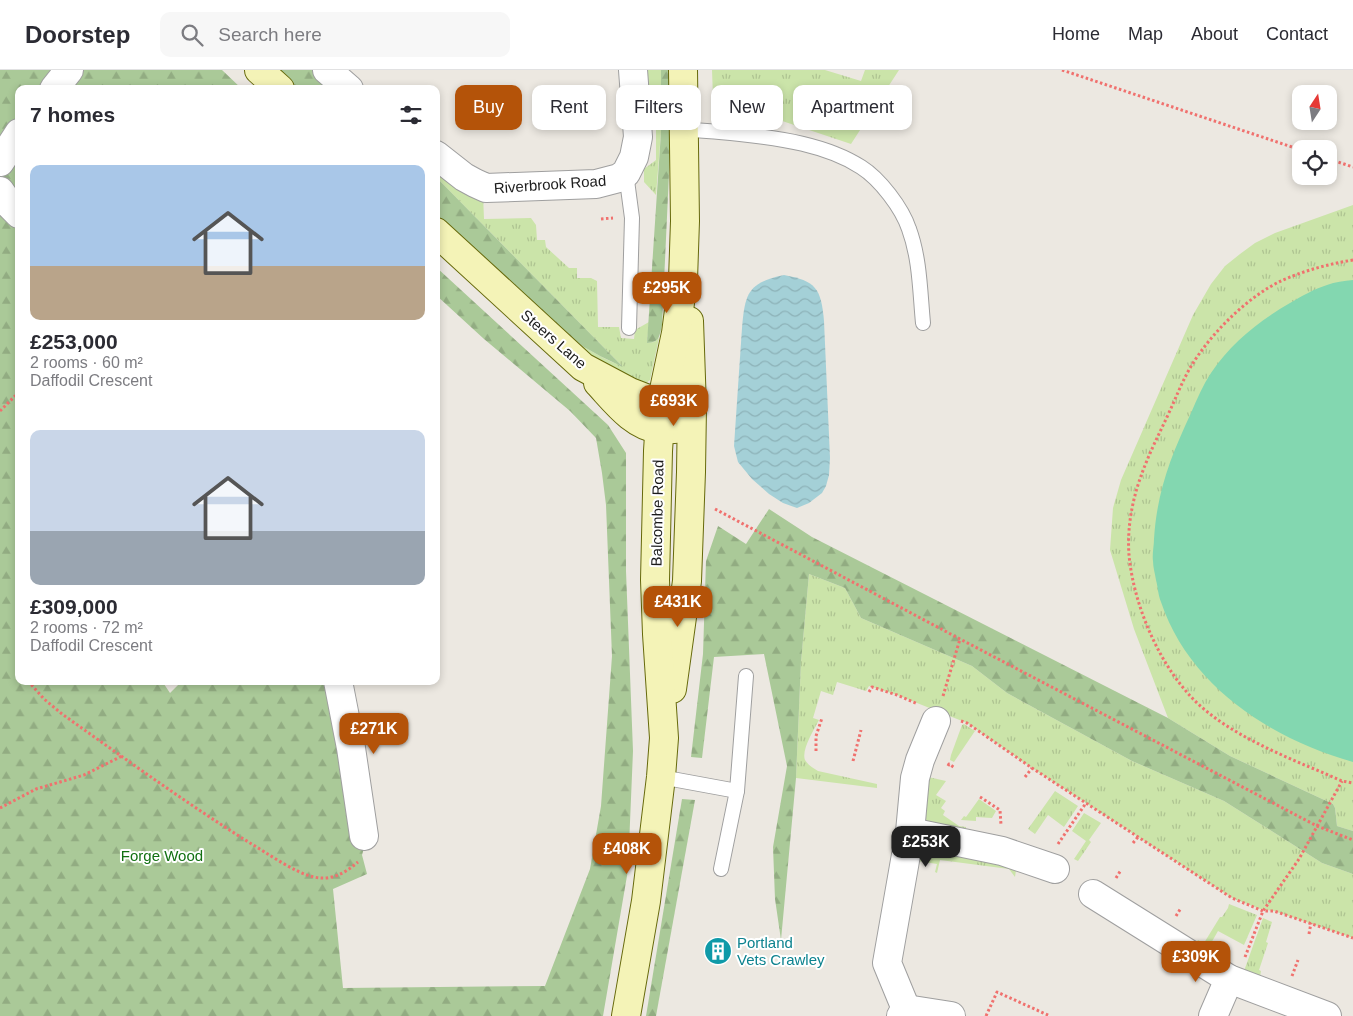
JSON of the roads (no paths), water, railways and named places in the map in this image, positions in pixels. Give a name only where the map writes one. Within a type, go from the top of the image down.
[{"type":"main road","points":[[259,70],[276,85]]},
{"type":"main road","name":"Balcombe Road","points":[[683,70],[683,85]]},
{"type":"main road","name":"Balcombe Road","points":[[626,1016],[646,901],[662,777],[664,738],[655,580],[658,451],[660,417],[676,333],[682,280],[684,222],[683,130]]},
{"type":"main road","name":"Steers Lane","points":[[440,236],[583,367],[630,392],[660,417],[692,419]]},
{"type":"main road","points":[[664,738],[687,581],[692,419],[688,313],[682,280]]},
{"type":"street","points":[[57,85],[68,70]]},
{"type":"street","points":[[328,70],[345,85]]},
{"type":"street","name":"Riverbrook Road","points":[[440,158],[464,177],[486,188],[596,184],[619,178],[626,174],[634,157],[638,138],[634,70]]},
{"type":"street","points":[[0,162],[15,139]]},
{"type":"street","points":[[0,191],[15,210]]},
{"type":"street","points":[[339,685],[351,748],[364,836]]},
{"type":"street","points":[[937,717],[920,760],[916,778],[910,832],[888,963],[904,1012],[951,1016]]},
{"type":"street","points":[[910,832],[1002,851],[1049,868]]},
{"type":"street","points":[[1093,894],[1228,978],[1327,1016]]},
{"type":"street","points":[[1213,1016],[1228,978]]},
{"type":"lane","points":[[701,130],[787,140],[807,145],[848,160],[870,174],[896,202],[909,228],[914,245],[923,323]]},
{"type":"lane","points":[[626,174],[632,218],[629,328]]},
{"type":"lane","points":[[721,870],[737,791],[746,676]]},
{"type":"lane","points":[[662,777],[737,791]]},
{"type":"water","points":[[784,275],[803,280],[815,288],[821,301],[824,321],[830,458],[829,475],[822,493],[809,503],[797,508],[783,503],[769,494],[752,479],[738,462],[734,446],[742,328],[747,298],[756,286],[772,278]]},
{"type":"place","name":"Portland Vets Crawley","points":[[718,951]]},
{"type":"park label","name":"Forge Wood","points":[[162,855]]}]
